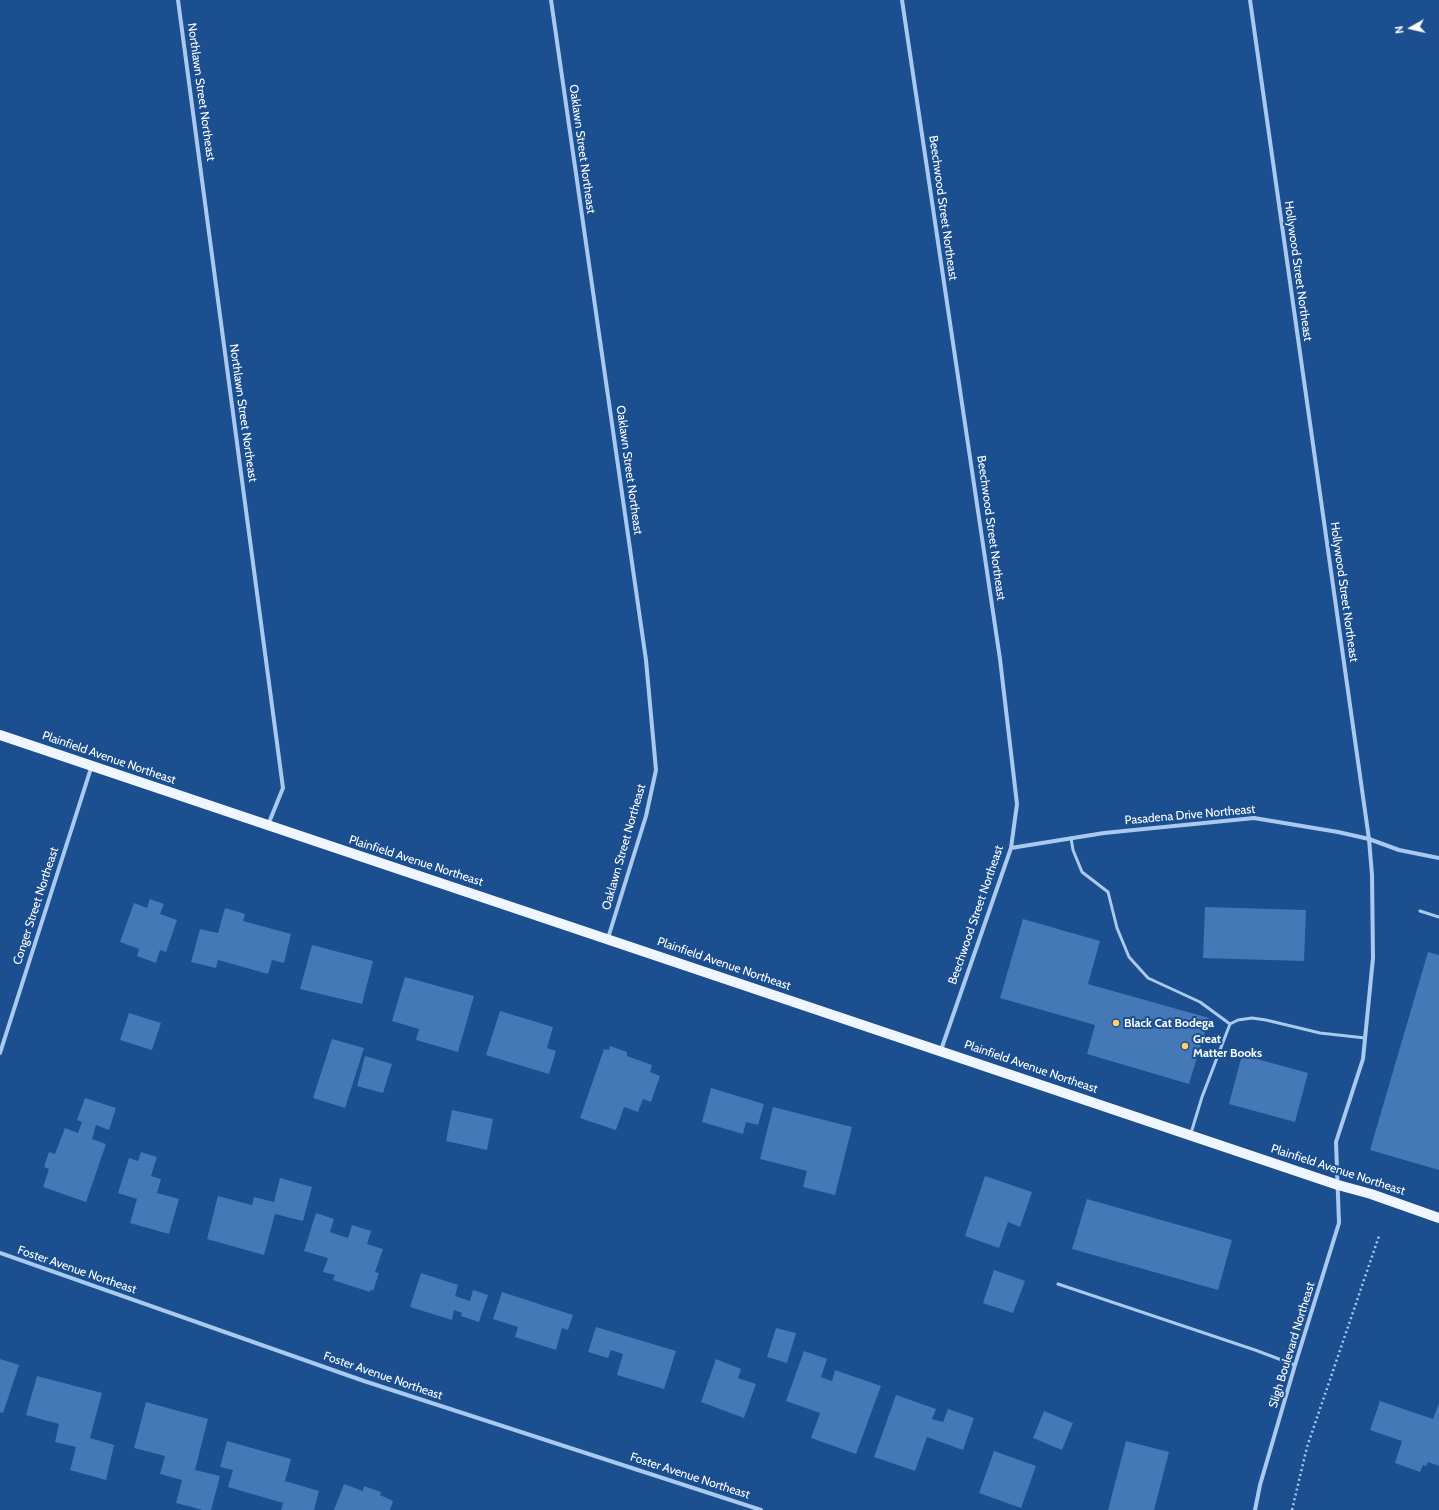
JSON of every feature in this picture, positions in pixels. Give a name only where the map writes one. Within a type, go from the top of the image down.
[{"type":"main road","name":"Plainfield Avenue Northeast","points":[[0,735],[1439,1218]]},
{"type":"street","name":"Northlawn Street Northeast","points":[[178,0],[283,788],[268,826]]},
{"type":"street","name":"Oaklawn Street Northeast","points":[[550,0],[646,660],[656,770],[646,816],[608,939]]},
{"type":"street","name":"Beechwood Street Northeast","points":[[902,0],[1000,659],[1017,804],[1011,848],[941,1050]]},
{"type":"street","name":"Hollywood Street Northeast","points":[[1250,0],[1369,839],[1372,875],[1373,958],[1363,1059],[1336,1142],[1338,1185]]},
{"type":"street","name":"Conger Street Northeast","points":[[0,1053],[92,766]]},
{"type":"street","name":"Pasadena Drive Northeast","points":[[1011,848],[1104,833],[1254,818],[1338,832],[1369,839],[1400,850],[1439,858]]},
{"type":"street","name":"Sligh Boulevard Northeast","points":[[1255,1510],[1260,1484],[1340,1223],[1338,1185]]},
{"type":"street","name":"Foster Avenue Northeast","points":[[0,1253],[364,1381],[761,1510]]},
{"type":"lane","points":[[1071,838],[1073,850],[1082,872],[1108,892],[1117,928],[1129,958],[1148,978],[1200,1002],[1230,1024]]},
{"type":"lane","points":[[1420,911],[1439,917]]},
{"type":"lane","points":[[1190,1135],[1202,1097],[1230,1024],[1238,1020],[1252,1018],[1320,1033],[1365,1038]]},
{"type":"lane","points":[[1058,1284],[1296,1365]]},
{"type":"path","points":[[1292,1510],[1307,1447],[1379,1236]]},
{"type":"building","points":[[150,899],[164,904],[160,914],[177,920],[166,952],[160,950],[156,963],[137,956],[139,949],[120,942],[134,903],[147,908]]},
{"type":"building","points":[[1205,907],[1306,910],[1304,961],[1203,958]]},
{"type":"building","points":[[225,908],[245,914],[243,921],[291,934],[284,963],[272,960],[268,974],[218,960],[216,968],[191,962],[200,929],[218,933]]},
{"type":"building","points":[[1023,919],[1100,941],[1088,984],[1209,1018],[1189,1084],[1087,1054],[1095,1025],[1000,998]]},
{"type":"building","points":[[312,945],[373,961],[362,1004],[300,989]]},
{"type":"building","points":[[1428,952],[1439,955],[1439,1170],[1370,1150]]},
{"type":"building","points":[[405,977],[474,996],[458,1052],[416,1040],[419,1029],[392,1021]]},
{"type":"building","points":[[500,1011],[553,1027],[547,1048],[556,1051],[549,1074],[486,1055]]},
{"type":"building","points":[[129,1013],[161,1023],[152,1050],[120,1040]]},
{"type":"building","points":[[332,1039],[364,1048],[345,1108],[313,1098]]},
{"type":"building","points":[[610,1046],[627,1052],[627,1056],[652,1065],[650,1072],[660,1076],[651,1102],[643,1099],[638,1112],[624,1107],[616,1130],[580,1118],[604,1049],[609,1050]]},
{"type":"building","points":[[1242,1055],[1308,1073],[1295,1122],[1229,1104]]},
{"type":"building","points":[[365,1056],[392,1064],[383,1093],[357,1086]]},
{"type":"building","points":[[711,1088],[764,1104],[758,1125],[746,1122],[743,1134],[702,1122]]},
{"type":"building","points":[[85,1098],[116,1108],[109,1130],[96,1125],[92,1139],[106,1144],[86,1202],[43,1187],[49,1169],[44,1167],[49,1152],[55,1154],[65,1128],[78,1133],[82,1122],[77,1120]]},
{"type":"building","points":[[773,1107],[852,1127],[835,1195],[803,1187],[807,1171],[760,1159]]},
{"type":"building","points":[[452,1110],[493,1119],[487,1150],[446,1141]]},
{"type":"building","points":[[141,1152],[157,1157],[151,1176],[161,1179],[157,1193],[179,1199],[169,1234],[130,1223],[137,1199],[118,1193],[129,1158],[138,1161]]},
{"type":"building","points":[[985,1176],[1032,1192],[1020,1227],[1008,1222],[999,1248],[965,1236]]},
{"type":"building","points":[[280,1178],[312,1187],[303,1221],[275,1214],[264,1255],[207,1239],[218,1196],[252,1205],[254,1197],[274,1202]]},
{"type":"building","points":[[1087,1199],[1232,1240],[1218,1290],[1072,1249]]},
{"type":"building","points":[[316,1213],[334,1219],[330,1232],[348,1238],[352,1225],[371,1231],[367,1244],[383,1249],[375,1272],[379,1273],[373,1291],[370,1289],[370,1292],[333,1280],[335,1275],[323,1272],[328,1258],[304,1251]]},
{"type":"building","points":[[994,1270],[1025,1281],[1013,1313],[983,1303]]},
{"type":"building","points":[[421,1273],[458,1285],[455,1296],[470,1301],[473,1290],[488,1295],[479,1322],[461,1316],[462,1313],[454,1310],[452,1320],[410,1307]]},
{"type":"building","points":[[502,1292],[573,1315],[568,1330],[562,1328],[556,1350],[515,1337],[518,1327],[493,1319]]},
{"type":"building","points":[[596,1327],[676,1351],[664,1389],[617,1375],[623,1354],[611,1350],[608,1358],[588,1352]]},
{"type":"building","points":[[776,1328],[796,1333],[787,1363],[767,1357]]},
{"type":"building","points":[[804,1351],[827,1359],[821,1377],[832,1381],[835,1370],[881,1386],[856,1454],[811,1438],[820,1413],[786,1401]]},
{"type":"building","points":[[0,1359],[19,1365],[3,1413],[0,1412]]},
{"type":"building","points":[[716,1359],[741,1369],[738,1378],[756,1384],[744,1418],[701,1402]]},
{"type":"building","points":[[37,1376],[102,1393],[90,1438],[114,1445],[106,1480],[70,1470],[76,1447],[55,1442],[59,1424],[26,1415]]},
{"type":"building","points":[[896,1395],[936,1409],[932,1419],[943,1422],[948,1409],[974,1418],[963,1450],[927,1437],[915,1471],[874,1457]]},
{"type":"building","points":[[1380,1401],[1433,1419],[1439,1403],[1439,1466],[1428,1462],[1426,1466],[1423,1465],[1420,1472],[1395,1463],[1402,1441],[1370,1430]]},
{"type":"building","points":[[146,1402],[208,1419],[195,1470],[220,1476],[211,1510],[203,1510],[176,1503],[182,1480],[160,1474],[165,1456],[134,1448]]},
{"type":"building","points":[[1044,1411],[1073,1423],[1062,1450],[1033,1438]]},
{"type":"building","points":[[227,1441],[291,1459],[285,1481],[319,1491],[314,1510],[281,1510],[283,1503],[228,1487],[233,1470],[220,1467]]},
{"type":"building","points":[[1126,1441],[1169,1452],[1154,1510],[1108,1510]]},
{"type":"building","points":[[994,1451],[1036,1466],[1021,1508],[979,1493]]},
{"type":"building","points":[[344,1484],[363,1491],[364,1486],[381,1492],[380,1495],[393,1501],[390,1510],[334,1510]]},
{"type":"place","name":"Black Cat Bodega","points":[[1116,1023]]},
{"type":"place","name":"Great Matter Books","points":[[1185,1046]]}]
